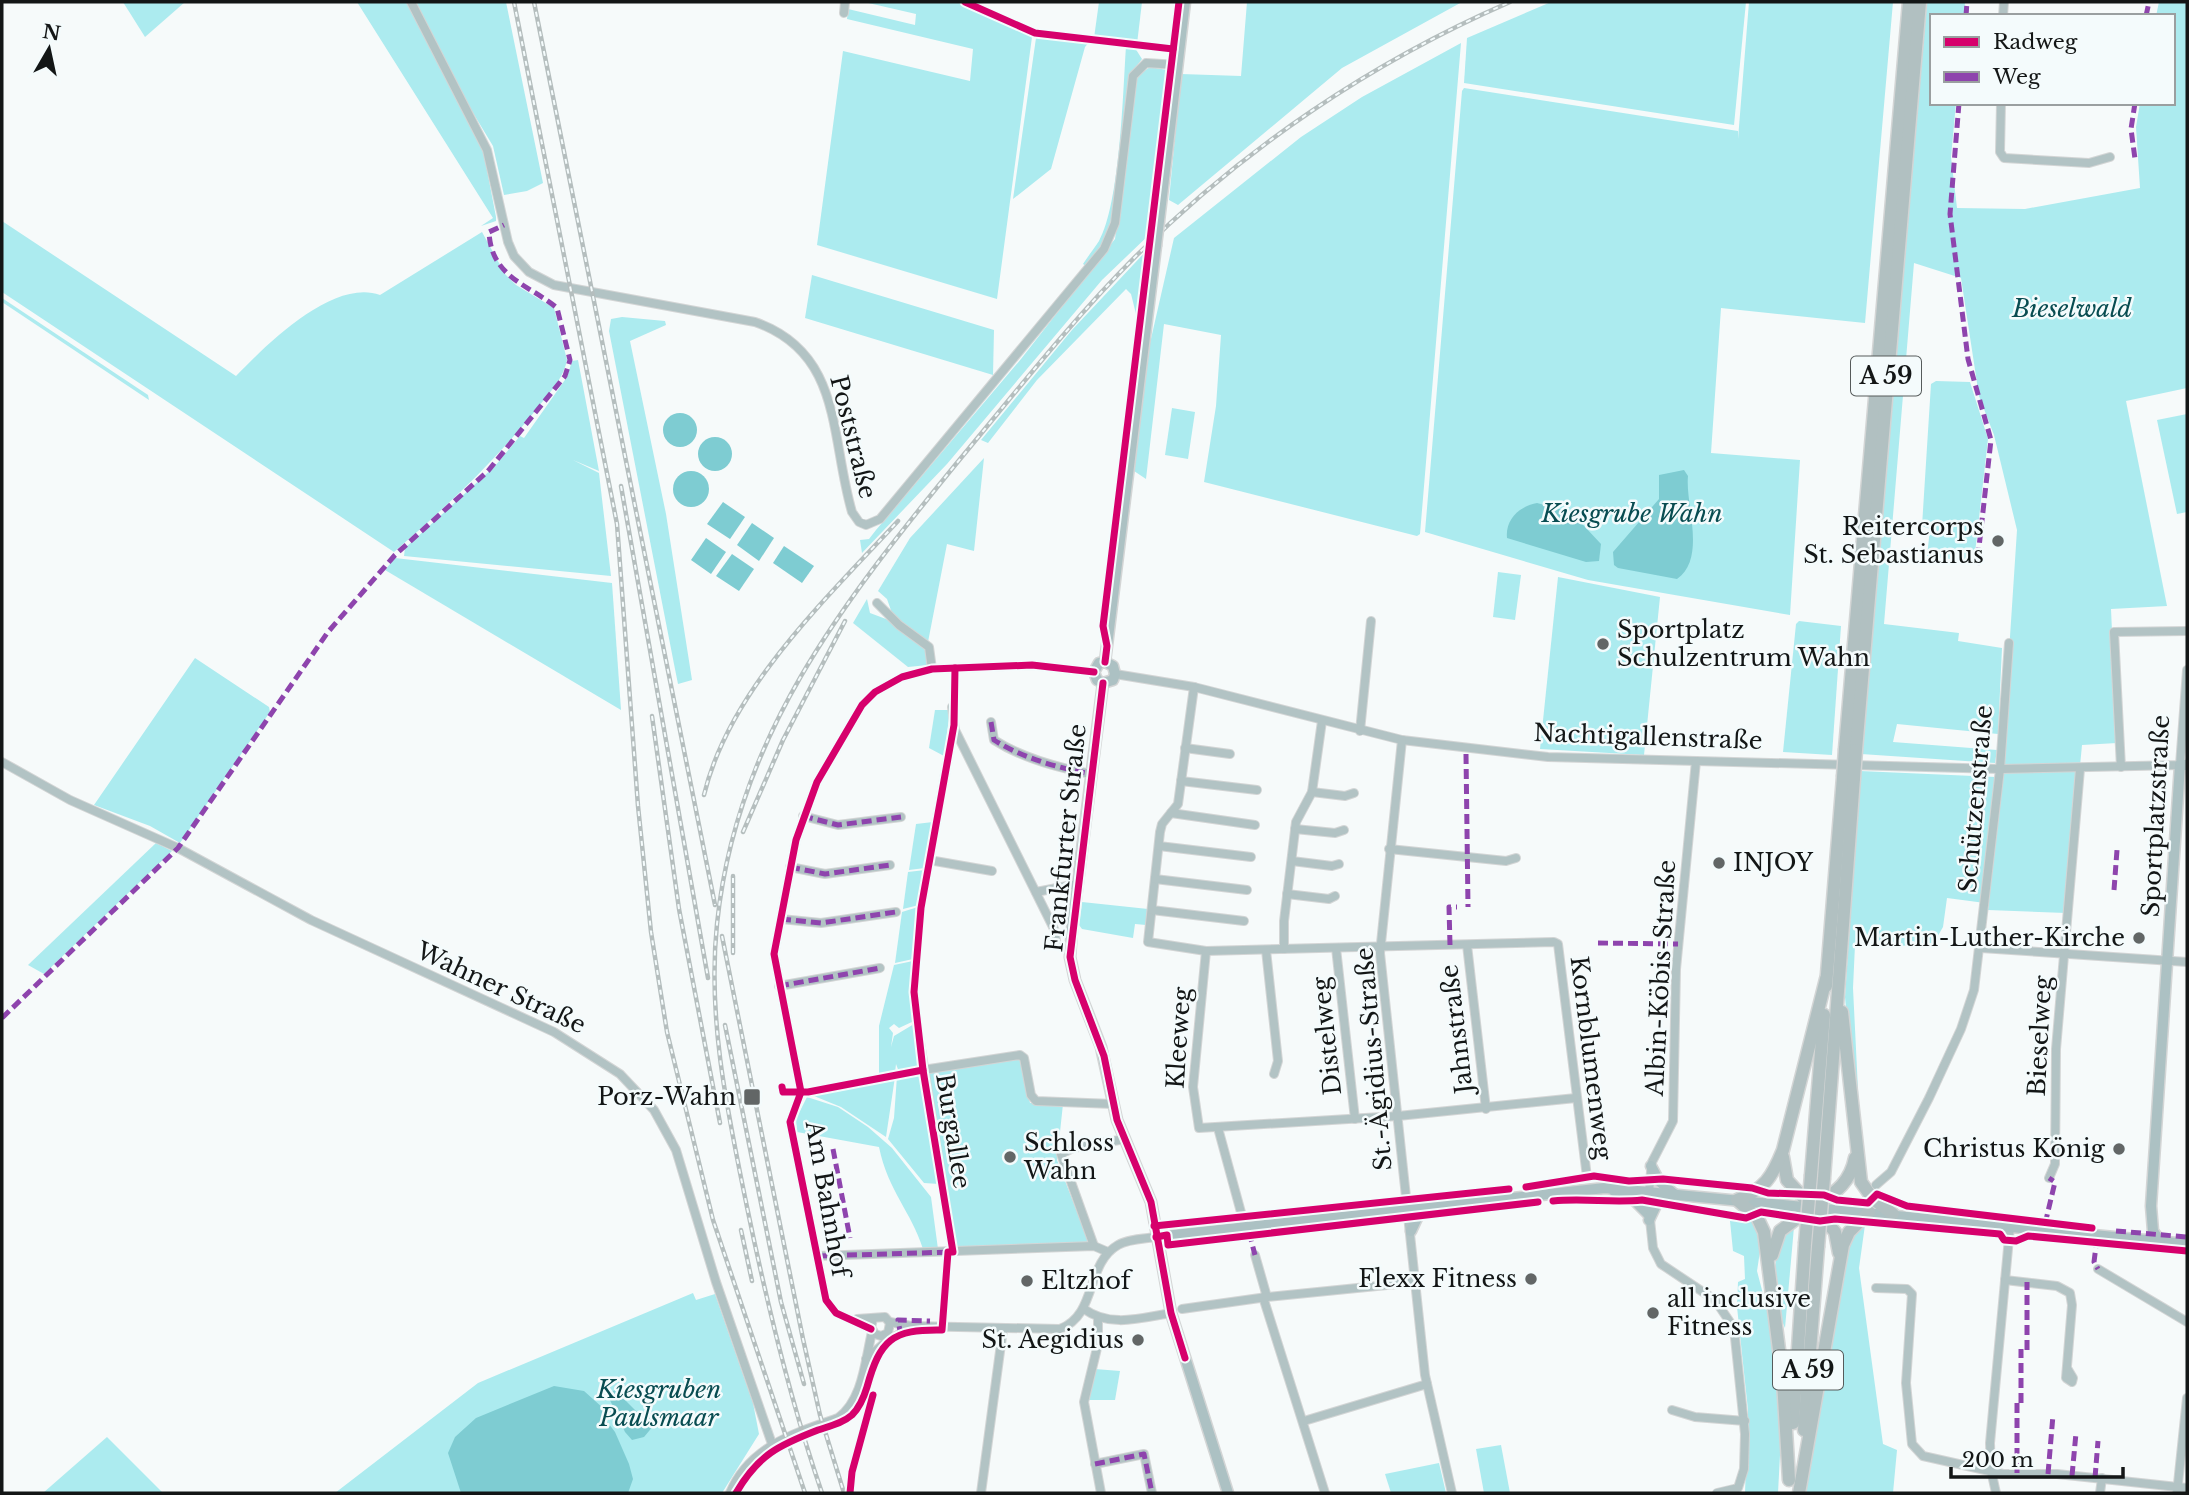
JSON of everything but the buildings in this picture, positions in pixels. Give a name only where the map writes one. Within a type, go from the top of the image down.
[{"type":"highway","name":"A 59","points":[[1851,750],[1909,2]]},
{"type":"highway","name":"A 59","points":[[1799,1493],[1818,1247],[1818,1176],[1826,979],[1851,750],[1920,2]]},
{"type":"highway","name":"A 59","points":[[1789,1487],[1805,1244],[1818,1176],[1841,945],[1848,777]]},
{"type":"highway","points":[[1841,945],[1842,1021],[1861,1182],[1867,1193],[1893,1214]]},
{"type":"highway","points":[[1826,979],[1783,1150],[1782,1166],[1787,1180],[1835,1232],[1839,1243],[1840,1264]]},
{"type":"highway","points":[[1783,1150],[1766,1186],[1737,1200],[1757,1217],[1764,1231],[1783,1381],[1789,1487]]},
{"type":"highway","points":[[1770,1266],[1773,1245],[1780,1231],[1844,1185],[1852,1172],[1856,1153]]},
{"type":"highway","points":[[1799,1493],[1840,1264],[1849,1232],[1869,1212]]},
{"type":"main road","points":[[1105,662],[1185,2]]},
{"type":"main road","points":[[1105,662],[1113,666],[1115,674],[1110,682],[1103,683],[1095,678],[1094,671],[1099,663],[1105,662]]},
{"type":"main road","name":"Frankfurter Straße","points":[[1103,683],[1070,947],[1072,966],[1101,1047],[1113,1104],[1145,1184],[1156,1237],[1228,1493]]},
{"type":"main road","name":"Sportplatzstraße","points":[[2151,1215],[2167,961],[2184,765]]},
{"type":"main road","points":[[1651,1166],[1659,1181],[1674,1194]]},
{"type":"main road","points":[[1605,1188],[1634,1200],[1649,1218],[1657,1203],[1674,1194]]},
{"type":"main road","points":[[1156,1237],[1605,1188],[2187,1244]]},
{"type":"main road","points":[[1411,1231],[1418,1216],[1430,1206]]},
{"type":"main road","points":[[2137,1239],[2147,1230],[2151,1215]]},
{"type":"main road","points":[[2151,1215],[2153,1231],[2160,1241]]},
{"type":"street","name":"Poststraße","points":[[411,2],[487,150],[508,242],[521,265],[537,278],[554,285],[755,322],[781,332],[799,346],[821,377],[852,512],[859,522],[866,525],[880,519],[1018,357],[1104,249],[1115,223],[1133,76],[1146,63],[1178,65]]},
{"type":"street","points":[[844,13],[845,2]]},
{"type":"street","points":[[2001,105],[2000,152],[2009,158],[2102,162],[2110,157]]},
{"type":"street","points":[[877,603],[899,625],[929,647],[932,669]]},
{"type":"street","points":[[1360,731],[1371,621]]},
{"type":"street","points":[[2121,767],[2114,632],[2187,631]]},
{"type":"street","name":"Schützenstraße","points":[[1876,1185],[1891,1172],[1946,1064],[1973,996],[1981,948],[2000,769],[2009,643]]},
{"type":"street","name":"Am Bahnhof","points":[[887,1330],[836,1313],[830,1306],[790,1122],[800,1092],[774,954],[790,867],[803,816],[827,762],[862,705],[895,680],[932,669],[1032,665],[1094,671]]},
{"type":"street","name":"Sportplatzstraße","points":[[2184,765],[2187,670]]},
{"type":"street","name":"Nachtigallenstraße","points":[[1115,674],[1194,687],[1402,740],[1548,757],[2000,769],[2184,765]]},
{"type":"street","points":[[1194,687],[1178,804],[1162,824],[1148,942],[1206,951],[1467,945]]},
{"type":"street","points":[[922,901],[954,725],[952,707]]},
{"type":"street","points":[[1283,949],[1295,829],[1299,813],[1312,792],[1322,721]]},
{"type":"street","points":[[990,722],[994,740],[1006,747],[1065,768],[1091,774]]},
{"type":"street","points":[[954,725],[1055,932],[1056,944]]},
{"type":"street","name":"St.-Ägidius-Straße","points":[[1402,740],[1380,947],[1427,1384],[1452,1493]]},
{"type":"street","points":[[1185,748],[1230,754]]},
{"type":"street","name":"Albin-Köbis-Straße","points":[[1696,761],[1676,969],[1672,1121],[1651,1166],[1647,1191],[1653,1248],[1661,1264],[1715,1300],[1734,1328],[1745,1421],[1742,1478],[1734,1490],[1717,1493]]},
{"type":"street","name":"Wahner Straße","points":[[2,762],[27,778],[178,848],[311,920],[554,1032],[620,1074],[654,1110],[676,1150],[689,1184],[716,1282],[772,1444]]},
{"type":"street","name":"Bieselweg","points":[[2049,1178],[2055,1164],[2056,1049],[2080,769]]},
{"type":"street","points":[[1181,780],[1257,790]]},
{"type":"street","points":[[1312,792],[1345,796],[1354,793]]},
{"type":"street","points":[[1171,813],[1255,825]]},
{"type":"street","points":[[803,816],[838,825],[901,817]]},
{"type":"street","points":[[1295,829],[1335,833],[1345,830]]},
{"type":"street","points":[[1159,845],[1251,857]]},
{"type":"street","points":[[1389,849],[1506,861],[1516,858]]},
{"type":"street","points":[[929,860],[992,871]]},
{"type":"street","points":[[1292,861],[1332,866],[1339,864]]},
{"type":"street","points":[[790,867],[825,874],[890,865]]},
{"type":"street","points":[[1155,878],[1247,890]]},
{"type":"street","points":[[1036,892],[1078,884]]},
{"type":"street","points":[[1287,894],[1329,899],[1335,896]]},
{"type":"street","points":[[1152,910],[1244,921]]},
{"type":"street","points":[[781,919],[821,923],[896,912]]},
{"type":"street","name":"Kornblumenweg","points":[[1467,945],[1548,942],[1558,944],[1587,1177]]},
{"type":"street","name":"Jahnstraße","points":[[1467,945],[1486,1108]]},
{"type":"street","name":"Distelweg","points":[[1336,948],[1355,1119]]},
{"type":"street","points":[[1981,948],[2187,962]]},
{"type":"street","points":[[1266,950],[1279,1065],[1274,1074]]},
{"type":"street","name":"Kleeweg","points":[[1206,951],[1193,1087],[1199,1128],[1218,1128]]},
{"type":"street","points":[[779,986],[880,968]]},
{"type":"street","name":"Burgallee","points":[[916,1017],[953,1252]]},
{"type":"street","points":[[923,1069],[1020,1055],[1024,1058],[1031,1095],[1036,1101],[1113,1104]]},
{"type":"street","points":[[1245,1227],[1218,1128],[1398,1116],[1576,1098]]},
{"type":"street","points":[[1094,1246],[1060,1154],[1073,1148],[1125,1139]]},
{"type":"street","points":[[1996,1493],[1991,1470],[2010,1227]]},
{"type":"street","points":[[865,1357],[887,1330],[913,1326],[1060,1329],[1073,1322],[1084,1309],[1108,1252],[1124,1242],[1156,1237]]},
{"type":"street","points":[[817,1256],[1094,1246],[1108,1252]]},
{"type":"street","points":[[1255,1255],[1265,1297],[1325,1493]]},
{"type":"street","points":[[2098,1269],[2187,1322]]},
{"type":"street","points":[[2005,1280],[2057,1286],[2070,1293],[2073,1306],[2067,1368]]},
{"type":"street","points":[[1084,1309],[1098,1319],[1129,1320],[1265,1297],[1417,1282]]},
{"type":"street","points":[[1876,1288],[1907,1289],[1912,1294],[1906,1383],[1910,1432],[1915,1449],[1934,1460],[2003,1474],[2102,1478],[2177,1490],[2187,1488]]},
{"type":"street","points":[[730,1493],[743,1469],[772,1444],[847,1412],[858,1394],[872,1327],[883,1317],[887,1330]]},
{"type":"street","points":[[1098,1319],[1099,1338],[1084,1402],[1101,1493]]},
{"type":"street","points":[[865,1357],[913,1326]]},
{"type":"street","points":[[981,1493],[1003,1329]]},
{"type":"street","points":[[1304,1420],[1427,1384]]},
{"type":"street","points":[[2177,1490],[2187,1398]]},
{"type":"street","points":[[1672,1410],[1695,1417],[1745,1421]]},
{"type":"street","points":[[1095,1464],[1144,1454],[1152,1493]]},
{"type":"street","points":[[2100,1493],[2102,1478]]},
{"type":"green space","points":[[123,2],[185,2],[145,37]]},
{"type":"green space","points":[[357,2],[407,2],[483,149],[496,221],[481,226],[493,218]]},
{"type":"green space","points":[[415,2],[506,2],[543,183],[527,191],[504,195],[493,146],[455,83]]},
{"type":"green space","points":[[864,2],[961,2],[1029,33],[1032,37],[997,299],[817,245],[843,51],[970,81],[973,49],[847,19],[848,9],[915,25],[916,14]]},
{"type":"green space","points":[[1099,2],[1142,2],[1137,44],[1094,38]]},
{"type":"green space","points":[[1247,2],[1462,2],[1342,68],[1178,205],[1169,200],[1181,74],[1241,76]]},
{"type":"green space","points":[[1551,2],[1746,2],[1734,125],[1464,83],[1467,38]]},
{"type":"green space","name":"Kiesgrube Wahn","points":[[1749,2],[1893,2],[1865,323],[1721,308],[1711,453],[1800,460],[1790,615],[1588,580],[1425,532],[1462,91],[1464,88],[1738,131],[1738,139]]},
{"type":"green space","name":"Bieselwald","points":[[1927,2],[1965,2],[1964,14],[1930,14],[1930,105],[1956,105],[1951,157],[1957,208],[2025,209],[2140,188],[2136,127],[2140,105],[2175,105],[2175,14],[2156,14],[2159,2],[2187,2],[2187,388],[2126,401],[2167,606],[2111,609],[2117,743],[2082,745],[2066,913],[1988,910],[2001,774],[2017,530],[1994,435],[1979,396],[1961,278],[1914,263],[1884,624],[1959,633],[1958,641],[2002,648],[1998,734],[1897,724],[1893,742],[1997,750],[1995,763],[1861,754]]},
{"type":"green space","points":[[1039,35],[1090,41],[1085,47],[1051,169],[1013,199],[1036,38]]},
{"type":"green space","points":[[1461,43],[1420,534],[1417,536],[1204,482],[1216,406],[1221,335],[1164,324],[1146,479],[1134,471],[1148,352],[1174,238],[1301,137],[1362,97]]},
{"type":"green space","points":[[1126,46],[1135,48],[1142,59],[1129,76],[1112,223],[1105,242],[1086,266],[1083,264],[1099,241],[1112,201],[1119,147]]},
{"type":"green space","points":[[1150,67],[1167,70],[1151,233],[1102,280],[947,464],[862,553],[860,540],[869,539],[1021,359],[1115,239],[1137,76]]},
{"type":"green space","points":[[2,221],[236,376],[282,332],[322,305],[342,296],[362,292],[380,295],[482,232],[505,274],[516,285],[554,308],[567,360],[562,374],[536,410],[486,467],[394,552],[2,292]]},
{"type":"green space","points":[[1148,249],[1137,318],[1131,294],[1126,289],[1037,380],[988,443],[981,440],[1072,330]]},
{"type":"green space","points":[[812,275],[994,330],[993,375],[805,318]]},
{"type":"green space","points":[[2,298],[148,395],[149,400],[2,302]]},
{"type":"green space","points":[[622,317],[665,321],[666,325],[630,341],[666,514],[692,680],[678,684],[609,331],[611,319]]},
{"type":"green space","points":[[578,360],[599,471],[573,460],[599,473],[611,576],[404,556],[405,548],[495,466],[520,436],[524,438],[567,377],[572,361]]},
{"type":"green space","points":[[1936,381],[1970,382],[1988,439],[1974,562],[1927,556],[1930,529],[1922,526],[1931,384]]},
{"type":"green space","points":[[1172,408],[1195,412],[1188,459],[1165,455]]},
{"type":"green space","points":[[2187,414],[2187,512],[2177,514],[2157,420]]},
{"type":"green space","points":[[984,458],[974,551],[947,544],[928,642],[893,616],[887,599],[878,591],[910,538]]},
{"type":"green space","points":[[395,558],[612,583],[621,710],[385,570]]},
{"type":"green space","points":[[1498,572],[1521,575],[1515,620],[1493,617]]},
{"type":"green space","name":"Sportplatz Schulzentrum Wahn","points":[[1558,577],[1660,597],[1644,755],[1540,749]]},
{"type":"green space","points":[[867,599],[870,613],[886,619],[925,647],[928,665],[908,667],[853,623]]},
{"type":"green space","points":[[1799,621],[1841,626],[1832,755],[1783,752],[1796,624]]},
{"type":"green space","points":[[195,658],[269,707],[270,712],[180,843],[150,826],[94,805]]},
{"type":"green space","points":[[935,710],[950,710],[944,756],[929,748]]},
{"type":"green space","points":[[1860,771],[1996,777],[1985,903],[1947,898],[1943,927],[1932,946],[1855,945],[1853,988],[1860,1130],[1864,1169],[1873,1195],[1866,1186],[1861,1167],[1845,997]]},
{"type":"green space","points":[[933,822],[925,868],[909,870],[916,824]]},
{"type":"green space","points":[[156,843],[172,851],[44,974],[28,965]]},
{"type":"green space","points":[[925,870],[919,905],[903,909],[908,872]]},
{"type":"green space","points":[[1082,902],[1148,909],[1146,925],[1135,924],[1133,938],[1082,929],[1079,925]]},
{"type":"green space","points":[[918,907],[913,959],[895,963],[902,912]]},
{"type":"green space","points":[[913,961],[914,1021],[899,1028],[894,1024],[889,1028],[893,1033],[891,1047],[894,1036],[914,1024],[920,1068],[899,1072],[896,1064],[895,1073],[879,1076],[879,1026],[894,965]]},
{"type":"green space","points":[[1018,1058],[1021,1060],[1030,1103],[1063,1104],[1057,1160],[1089,1243],[956,1248],[928,1072]]},
{"type":"green space","points":[[921,1071],[939,1184],[924,1183],[888,1139],[894,1118],[897,1076]]},
{"type":"green space","points":[[895,1077],[886,1137],[841,1107],[814,1096],[814,1093]]},
{"type":"green space","points":[[807,1097],[838,1107],[868,1127],[892,1148],[931,1197],[938,1249],[923,1249],[888,1176],[879,1147],[797,1132],[796,1119]]},
{"type":"green space","points":[[1730,1221],[1755,1221],[1762,1238],[1757,1271],[1773,1332],[1782,1417],[1778,1493],[1745,1493],[1748,1410],[1737,1307],[1738,1282],[1745,1279],[1744,1256],[1733,1251]]},
{"type":"green space","points":[[1865,1225],[1859,1268],[1883,1444],[1897,1450],[1893,1493],[1806,1493],[1842,1264],[1854,1229]]},
{"type":"green space","points":[[1794,1227],[1785,1328],[1777,1303],[1774,1275],[1779,1248]]},
{"type":"green space","name":"Kiesgruben Paulsmaar","points":[[693,1293],[696,1300],[715,1294],[753,1403],[759,1434],[722,1493],[335,1493],[478,1383]]},
{"type":"green space","points":[[1095,1369],[1120,1371],[1115,1400],[1087,1400]]},
{"type":"green space","points":[[107,1437],[163,1493],[43,1493]]},
{"type":"green space","points":[[1501,1445],[1510,1493],[1484,1493],[1476,1449]]},
{"type":"green space","points":[[1439,1463],[1446,1493],[1391,1493],[1385,1474]]},
{"type":"shaded area","points":[[680,413],[692,418],[697,430],[692,442],[680,447],[668,442],[663,430],[668,418]]},
{"type":"shaded area","points":[[715,437],[727,442],[732,454],[727,466],[715,471],[703,466],[698,454],[703,442]]},
{"type":"shaded area","points":[[1684,470],[1688,476],[1693,530],[1691,558],[1686,570],[1677,579],[1618,568],[1614,565],[1613,552],[1659,499],[1659,475]]},
{"type":"shaded area","points":[[691,471],[704,476],[709,489],[704,502],[691,507],[678,502],[673,489],[678,476]]},
{"type":"shaded area","points":[[723,502],[745,517],[730,539],[707,524]]},
{"type":"shaded area","points":[[1537,503],[1571,512],[1601,544],[1599,561],[1586,562],[1507,538],[1508,525],[1515,514]]},
{"type":"shaded area","points":[[752,523],[774,538],[759,561],[737,545]]},
{"type":"shaded area","points":[[706,538],[726,552],[711,574],[691,560]]},
{"type":"shaded area","points":[[784,546],[814,566],[802,583],[773,563]]},
{"type":"shaded area","points":[[732,554],[754,569],[739,591],[716,576]]},
{"type":"shaded area","points":[[554,1386],[584,1391],[603,1408],[606,1420],[615,1432],[629,1464],[633,1479],[628,1493],[461,1493],[448,1453],[455,1437],[476,1418]]},
{"type":"shaded area","points":[[615,1390],[638,1413],[659,1413],[659,1419],[644,1437],[632,1440],[625,1432],[609,1398],[609,1393]]},
{"type":"railway","points":[[514,2],[617,524],[638,806],[651,932],[667,1032],[713,1220],[805,1493]]},
{"type":"railway","points":[[534,2],[715,905]]},
{"type":"railway","points":[[822,1493],[789,1387],[763,1280],[733,1137],[717,1031],[717,924],[728,856],[746,793],[771,733],[801,676],[873,569],[1044,357],[1137,255],[1221,179],[1312,111],[1409,52],[1510,2]]},
{"type":"railway","points":[[621,486],[708,978]]},
{"type":"railway","points":[[704,795],[717,756],[757,683],[812,614],[898,521]]},
{"type":"railway","points":[[743,832],[783,740],[845,621]]},
{"type":"railway","points":[[652,716],[679,909],[720,1123]]},
{"type":"railway","points":[[733,876],[733,953]]},
{"type":"railway","points":[[722,936],[803,1339],[820,1415],[844,1493]]},
{"type":"railway","points":[[725,1025],[781,1302],[804,1384]]},
{"type":"railway","points":[[741,1230],[752,1281]]},
{"type":"marked path","points":[[1966,14],[1967,2]]},
{"type":"marked path","points":[[2146,14],[2149,2]]},
{"type":"marked path","points":[[1959,105],[1950,214],[1968,359],[1991,440],[1977,565]]},
{"type":"marked path","points":[[2135,105],[2131,129],[2135,159]]},
{"type":"marked path","points":[[2,1018],[178,848],[328,632],[395,555],[488,471],[565,376],[570,360],[557,308],[504,270],[491,248],[489,232],[504,225]]},
{"type":"marked path","points":[[991,722],[994,740],[1016,752],[1041,762],[1091,774]]},
{"type":"marked path","points":[[1466,754],[1468,907]]},
{"type":"marked path","points":[[803,816],[838,825],[901,817]]},
{"type":"marked path","points":[[2114,890],[2117,850]]},
{"type":"marked path","points":[[790,867],[825,874],[890,865]]},
{"type":"marked path","points":[[1450,945],[1449,907],[1457,907]]},
{"type":"marked path","points":[[781,919],[821,923],[896,912]]},
{"type":"marked path","points":[[1598,943],[1678,944]]},
{"type":"marked path","points":[[779,986],[880,968]]},
{"type":"marked path","points":[[833,1149],[850,1238]]},
{"type":"marked path","points":[[2045,1224],[2055,1182],[2049,1178]]},
{"type":"marked path","points":[[2116,1231],[2187,1237]]},
{"type":"marked path","points":[[1249,1232],[1255,1255]]},
{"type":"marked path","points":[[2097,1238],[2094,1262],[2098,1269]]},
{"type":"marked path","points":[[817,1256],[953,1252]]},
{"type":"marked path","points":[[2027,1282],[2027,1350]]},
{"type":"marked path","points":[[901,1336],[898,1320],[930,1321]]},
{"type":"marked path","points":[[2021,1349],[2021,1403]]},
{"type":"marked path","points":[[2017,1403],[2017,1474]]},
{"type":"marked path","points":[[2048,1474],[2053,1415]]},
{"type":"marked path","points":[[2072,1476],[2076,1433]]},
{"type":"marked path","points":[[2095,1478],[2098,1441]]},
{"type":"marked path","points":[[1095,1464],[1144,1454],[1152,1493]]},
{"type":"cycle path","points":[[965,2],[1035,33],[1173,49]]},
{"type":"cycle path","points":[[1105,662],[1107,646],[1103,626],[1179,2]]},
{"type":"cycle path","points":[[871,1329],[836,1313],[826,1300],[790,1122],[801,1092],[774,954],[796,840],[817,782],[862,705],[875,692],[902,677],[932,669],[1032,665],[1094,672]]},
{"type":"cycle path","points":[[736,1493],[753,1469],[771,1453],[852,1415],[863,1398],[877,1358],[891,1340],[911,1332],[942,1330],[948,1252],[953,1252],[923,1070],[914,992],[921,908],[954,725],[955,668]]},
{"type":"cycle path","points":[[1103,683],[1070,957],[1075,980],[1104,1056],[1117,1120],[1151,1202],[1171,1313],[1185,1358]]},
{"type":"cycle path","points":[[782,1087],[783,1092],[808,1092],[923,1070]]},
{"type":"cycle path","points":[[1526,1187],[1594,1176],[1629,1181],[1663,1179],[1752,1188],[1768,1193],[1824,1195],[1837,1200],[1868,1203],[1877,1194],[1907,1206],[2092,1228]]},
{"type":"cycle path","points":[[1154,1226],[1509,1189]]},
{"type":"cycle path","points":[[1553,1201],[1642,1200],[1746,1218],[1761,1212],[1820,1221],[1835,1219],[2000,1234],[2004,1240],[2016,1241],[2028,1236],[2187,1251]]},
{"type":"cycle path","points":[[1156,1237],[1167,1235],[1168,1245],[1538,1202]]},
{"type":"cycle path","points":[[850,1493],[852,1472],[873,1395]]},
{"type":"place","name":"Reitercorps St. Sebastianus","points":[[1998,541]]},
{"type":"place","name":"Sportplatz Schulzentrum Wahn","points":[[1603,644]]},
{"type":"place","name":"INJOY","points":[[1719,863]]},
{"type":"place","name":"Martin-Luther-Kirche","points":[[2139,938]]},
{"type":"place","name":"Porz-Wahn","points":[[752,1097]]},
{"type":"place","name":"Christus König","points":[[2119,1149]]},
{"type":"place","name":"Schloss Wahn","points":[[1010,1157]]},
{"type":"place","name":"Flexx Fitness","points":[[1531,1279]]},
{"type":"place","name":"Eltzhof","points":[[1027,1281]]},
{"type":"place","name":"all inclusive Fitness","points":[[1653,1313]]},
{"type":"place","name":"St. Aegidius","points":[[1138,1340]]}]
